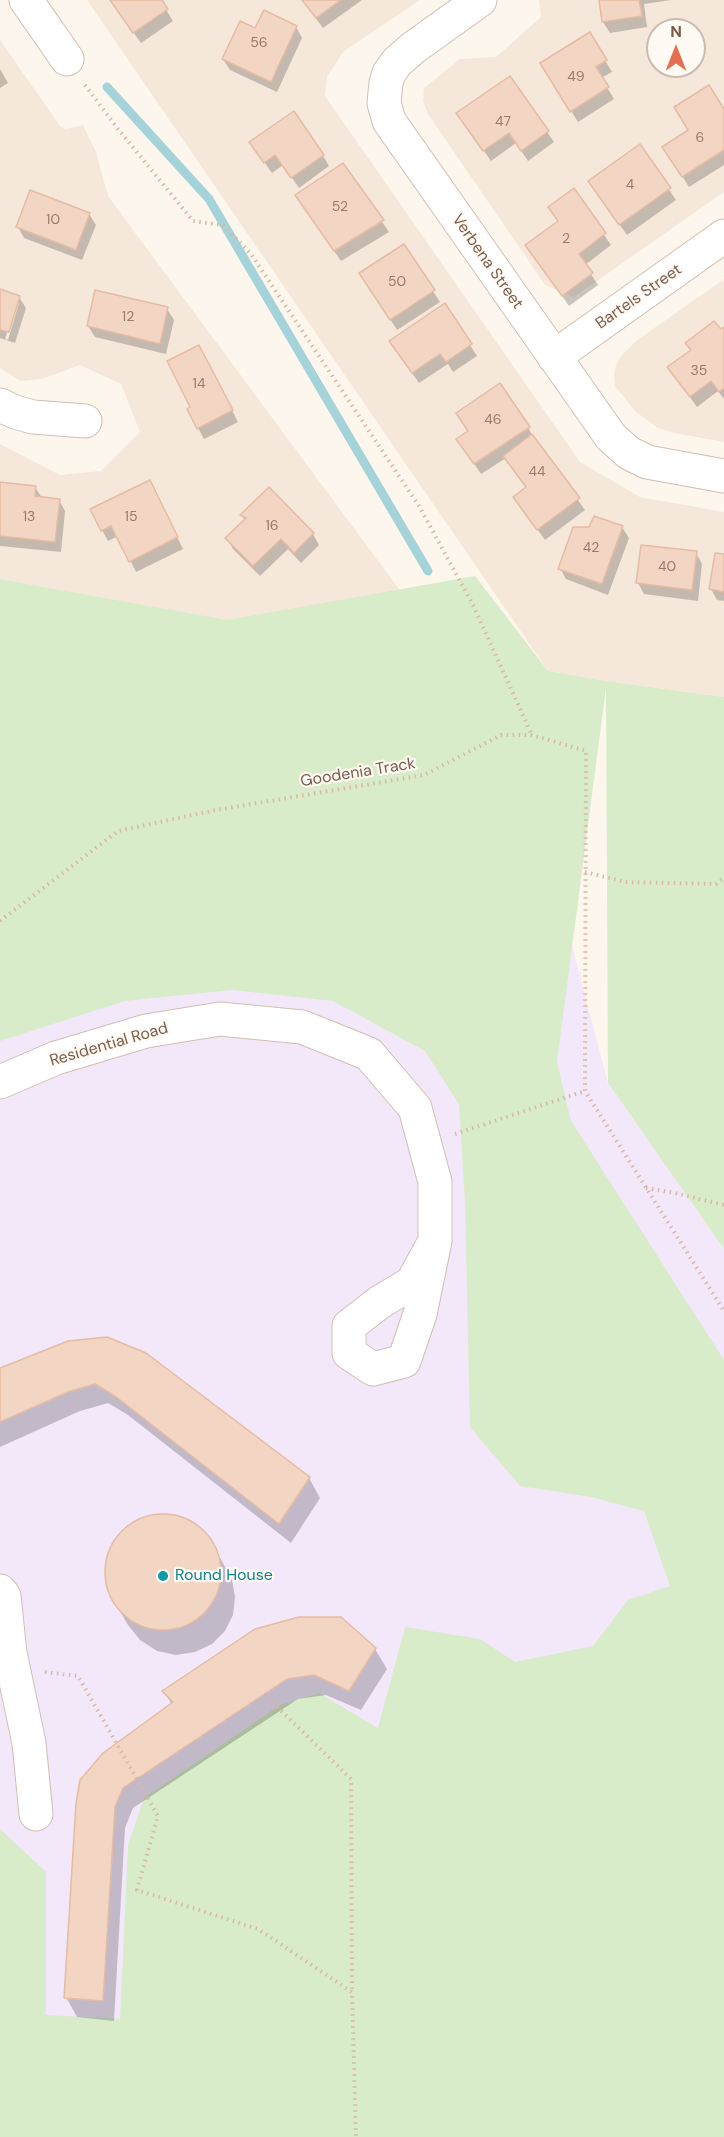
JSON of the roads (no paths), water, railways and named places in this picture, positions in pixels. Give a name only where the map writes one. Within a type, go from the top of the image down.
[{"type":"street","points":[[26,0],[67,59]]},
{"type":"street","name":"Verbena Street","points":[[480,0],[397,62],[386,83],[386,113],[394,130],[603,428],[629,453],[647,462],[724,476]]},
{"type":"street","name":"Bartels Street","points":[[554,357],[724,236]]},
{"type":"street","points":[[0,405],[33,417],[85,421]]},
{"type":"street","name":"Residential Road","points":[[0,1082],[56,1058],[146,1031],[220,1019],[302,1027],[369,1054],[415,1108],[435,1182],[435,1240]]},
{"type":"street","points":[[0,1591],[4,1596],[13,1669],[29,1743],[36,1814]]},
{"type":"waterway","points":[[107,87],[209,199],[428,571]]},
{"type":"place","name":"Round House","points":[[163,1576]]}]
